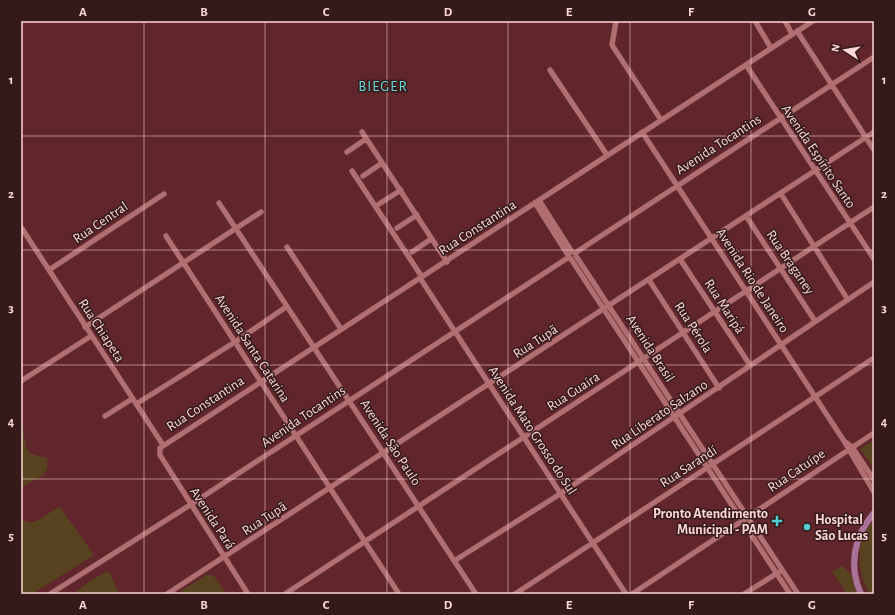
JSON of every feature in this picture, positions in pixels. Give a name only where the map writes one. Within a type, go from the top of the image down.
[{"type":"main road","points":[[860,594],[854,574],[855,550],[859,534],[874,513]]},
{"type":"street","points":[[616,21],[612,45],[661,120]]},
{"type":"street","points":[[755,21],[771,48]]},
{"type":"street","points":[[785,21],[831,85],[874,150]]},
{"type":"street","name":"Rua Constantina","points":[[160,455],[159,449],[164,445],[447,262],[607,155],[813,21]]},
{"type":"street","name":"Avenida Tocantins","points":[[50,594],[190,505],[454,333],[874,57]]},
{"type":"street","name":"Avenida Espírito Santo","points":[[746,65],[874,259]]},
{"type":"street","points":[[550,70],[607,155]]},
{"type":"street","points":[[362,132],[447,262]]},
{"type":"street","name":"Avenida Rio de Janeiro","points":[[642,132],[850,448]]},
{"type":"street","name":"Rua Tupã","points":[[168,594],[874,132]]},
{"type":"street","points":[[347,152],[366,139]]},
{"type":"street","points":[[363,176],[382,163]]},
{"type":"street","name":"Avenida Mato Grosso do Sul","points":[[352,171],[421,278],[454,333],[626,594]]},
{"type":"street","points":[[379,204],[401,190]]},
{"type":"street","name":"Rua Central","points":[[49,270],[164,194]]},
{"type":"street","points":[[781,194],[848,300]]},
{"type":"street","name":"Avenida Brasil","points":[[537,202],[710,466],[747,518],[779,571],[790,594]]},
{"type":"street","name":"Avenida São Paulo","points":[[219,203],[313,349],[349,400],[476,594]]},
{"type":"street","name":"Rua Guaíra","points":[[285,594],[874,207]]},
{"type":"street","points":[[85,327],[261,212]]},
{"type":"street","points":[[398,228],[416,215]]},
{"type":"street","name":"Rua Braganey","points":[[746,216],[815,321]]},
{"type":"street","name":"Rua Chiapeta","points":[[21,226],[85,327],[164,445]]},
{"type":"street","name":"Avenida Santa Catarina","points":[[166,236],[399,594]]},
{"type":"street","points":[[412,252],[431,239]]},
{"type":"street","points":[[287,247],[341,330]]},
{"type":"street","name":"Rua Maripá","points":[[680,259],[750,365]]},
{"type":"street","name":"Rua Pérola","points":[[649,280],[719,388]]},
{"type":"street","name":"Rua Liberato Salzano","points":[[454,561],[560,494],[874,282]]},
{"type":"street","points":[[106,416],[134,402],[235,342],[286,307]]},
{"type":"street","points":[[21,381],[91,336]]},
{"type":"street","name":"Rua Sarandí","points":[[515,594],[874,358]]},
{"type":"street","name":"Rua Catuípe","points":[[632,594],[874,433]]},
{"type":"street","points":[[850,448],[874,480]]},
{"type":"street","points":[[850,448],[874,492]]},
{"type":"street","name":"Avenida Pará","points":[[160,455],[190,505],[248,594]]},
{"type":"street","name":"Avenida Brasil","points":[[710,466],[742,521],[798,594]]},
{"type":"street","points":[[744,594],[779,571]]},
{"type":"shaded area","points":[[21,413],[26,448],[31,454],[47,458],[48,465],[44,474],[21,489]]},
{"type":"shaded area","points":[[874,440],[874,468],[860,449]]},
{"type":"shaded area","points":[[60,507],[94,555],[32,594],[21,594],[21,518],[31,522],[36,521]]},
{"type":"shaded area","points":[[874,518],[874,594],[870,594],[862,575],[860,555],[864,536]]},
{"type":"shaded area","points":[[842,566],[848,571],[855,582],[857,590],[856,594],[847,594],[832,572]]},
{"type":"shaded area","points":[[106,572],[110,573],[119,594],[73,594],[90,581]]},
{"type":"shaded area","points":[[208,574],[215,577],[226,594],[176,594]]},
{"type":"place","name":"Pronto Atendimento Municipal - PAM","points":[[777,521]]},
{"type":"place","name":"Hospital São Lucas","points":[[807,527]]},
{"type":"district","name":"BIEGER","points":[[383,86]]}]
